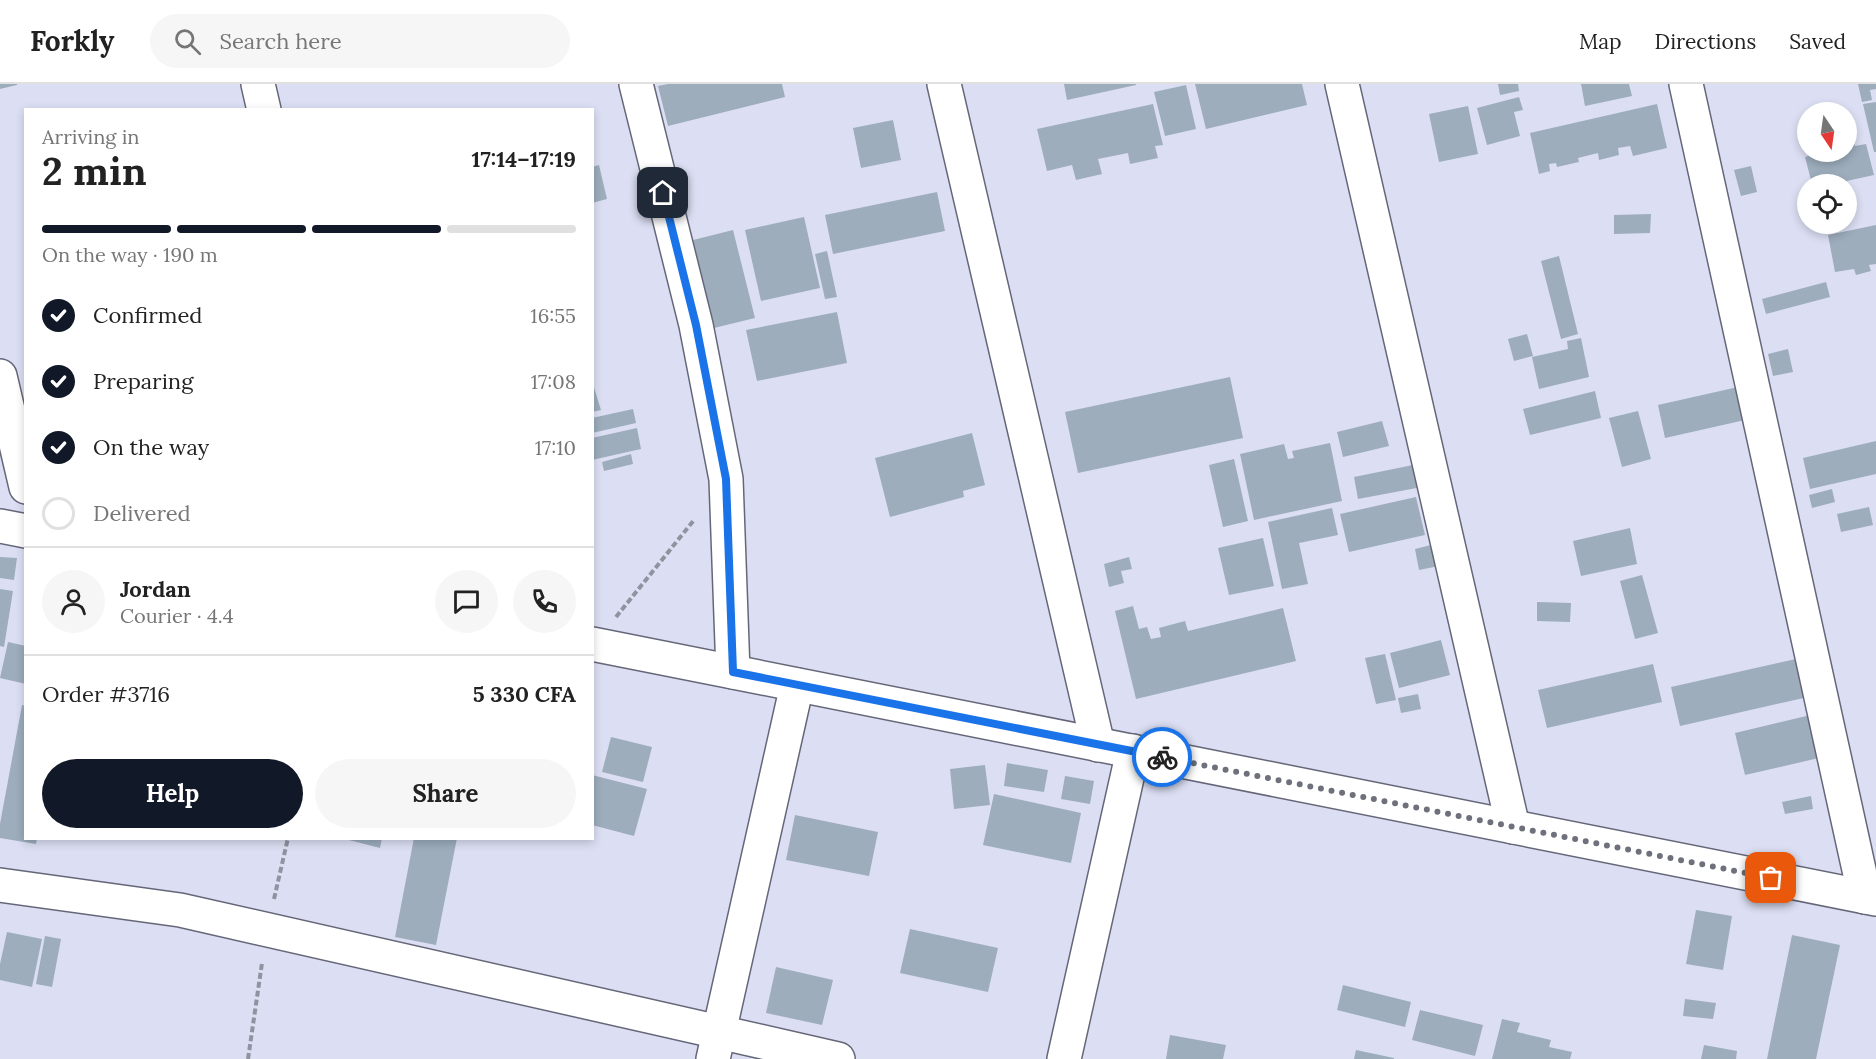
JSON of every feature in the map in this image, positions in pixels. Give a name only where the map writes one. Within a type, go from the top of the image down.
[{"type":"street","points":[[258,84],[264,108]]},
{"type":"street","points":[[636,84],[696,325],[726,479],[733,672]]},
{"type":"street","points":[[944,84],[1098,745]]},
{"type":"street","points":[[1342,84],[1513,827]]},
{"type":"street","points":[[594,644],[1871,898],[1686,84]]},
{"type":"street","points":[[0,376],[24,478]]},
{"type":"street","points":[[0,526],[24,531]]},
{"type":"street","points":[[716,1046],[796,685]]},
{"type":"street","points":[[1064,1059],[1133,752]]},
{"type":"street","points":[[0,885],[180,910],[267,930],[716,1046],[838,1059]]},
{"type":"path","points":[[594,643],[726,479]]},
{"type":"path","points":[[248,1059],[267,930],[288,840]]},
{"type":"building","points":[[0,84],[17,84],[17,85],[0,89]]},
{"type":"building","points":[[668,84],[782,84],[785,97],[668,126],[658,86]]},
{"type":"building","points":[[1064,84],[1136,84],[1136,85],[1067,100]]},
{"type":"building","points":[[1195,84],[1302,84],[1307,105],[1206,129]]},
{"type":"building","points":[[1498,84],[1518,84],[1519,91],[1500,95]]},
{"type":"building","points":[[1581,84],[1629,84],[1632,96],[1585,106]]},
{"type":"building","points":[[1858,84],[1876,84],[1876,89],[1870,90],[1872,100],[1862,102]]},
{"type":"building","points":[[1186,85],[1196,129],[1165,136],[1154,92]]},
{"type":"building","points":[[1519,97],[1523,110],[1514,112],[1520,136],[1487,145],[1477,108]]},
{"type":"building","points":[[1876,102],[1876,152],[1874,152],[1863,104]]},
{"type":"building","points":[[1153,104],[1163,145],[1155,146],[1158,158],[1130,164],[1128,153],[1098,159],[1102,174],[1076,180],[1072,165],[1047,171],[1037,129]]},
{"type":"building","points":[[1657,104],[1667,148],[1633,156],[1630,146],[1618,148],[1619,155],[1599,160],[1598,153],[1578,158],[1579,162],[1557,167],[1556,163],[1549,164],[1550,171],[1539,174],[1530,133]]},
{"type":"building","points":[[1468,106],[1478,154],[1439,162],[1429,114]]},
{"type":"building","points":[[893,120],[901,160],[861,168],[853,128]]},
{"type":"building","points":[[1866,144],[1874,175],[1857,179],[1857,174],[1809,174],[1806,162],[1857,162],[1857,146]]},
{"type":"building","points":[[599,165],[607,199],[594,202],[594,166]]},
{"type":"building","points":[[1751,166],[1757,192],[1741,196],[1734,170]]},
{"type":"building","points":[[937,192],[945,231],[833,254],[825,215]]},
{"type":"building","points":[[1651,214],[1650,233],[1614,234],[1614,215]]},
{"type":"building","points":[[804,217],[820,288],[761,301],[745,230]]},
{"type":"building","points":[[1876,225],[1876,264],[1869,265],[1871,271],[1856,275],[1854,269],[1835,272],[1828,235],[1857,234],[1857,229]]},
{"type":"building","points":[[733,230],[755,318],[714,328],[693,240]]},
{"type":"building","points":[[827,251],[837,297],[825,299],[815,254]]},
{"type":"building","points":[[1559,256],[1578,334],[1561,339],[1541,261]]},
{"type":"building","points":[[1826,282],[1830,297],[1766,314],[1762,299]]},
{"type":"building","points":[[837,312],[847,363],[757,381],[746,330]]},
{"type":"building","points":[[1527,334],[1533,356],[1514,361],[1508,339]]},
{"type":"building","points":[[1581,338],[1589,377],[1539,389],[1532,357],[1568,349],[1567,341]]},
{"type":"building","points":[[1788,349],[1793,372],[1773,376],[1768,354]]},
{"type":"building","points":[[1230,377],[1243,438],[1078,473],[1065,412]]},
{"type":"building","points":[[594,387],[601,410],[594,412]]},
{"type":"building","points":[[1738,387],[1745,420],[1665,438],[1658,405]]},
{"type":"building","points":[[1595,391],[1601,418],[1530,435],[1523,409]]},
{"type":"building","points":[[633,409],[636,423],[594,433],[594,418]]},
{"type":"building","points":[[1638,411],[1651,459],[1622,467],[1609,418]]},
{"type":"building","points":[[1382,421],[1389,446],[1343,457],[1337,432]]},
{"type":"building","points":[[637,428],[641,449],[594,460],[594,438]]},
{"type":"building","points":[[972,433],[985,485],[963,491],[964,497],[890,517],[875,458]]},
{"type":"building","points":[[1876,441],[1876,474],[1810,489],[1803,458]]},
{"type":"building","points":[[1330,443],[1342,501],[1254,520],[1240,454],[1284,444],[1288,459],[1294,458],[1292,451]]},
{"type":"building","points":[[631,454],[633,464],[604,471],[602,462]]},
{"type":"building","points":[[1234,459],[1248,521],[1223,527],[1209,465]]},
{"type":"building","points":[[1418,464],[1422,487],[1358,499],[1354,477]]},
{"type":"building","points":[[1832,489],[1835,502],[1812,508],[1809,495]]},
{"type":"building","points":[[1416,497],[1425,535],[1349,552],[1340,514]]},
{"type":"building","points":[[1869,507],[1873,525],[1841,532],[1837,514]]},
{"type":"building","points":[[1332,508],[1338,535],[1299,543],[1308,584],[1282,589],[1268,522]]},
{"type":"building","points":[[1630,528],[1637,564],[1581,576],[1573,541]]},
{"type":"building","points":[[1263,538],[1274,586],[1229,595],[1218,548]]},
{"type":"building","points":[[1439,543],[1444,565],[1419,570],[1415,549]]},
{"type":"building","points":[[0,557],[17,558],[14,580],[0,578]]},
{"type":"building","points":[[1129,557],[1132,569],[1121,571],[1124,583],[1109,587],[1104,564]]},
{"type":"building","points":[[1642,575],[1658,633],[1635,639],[1620,581]]},
{"type":"building","points":[[0,589],[13,591],[4,647],[0,646]]},
{"type":"building","points":[[1537,602],[1571,603],[1570,622],[1537,621]]},
{"type":"building","points":[[1133,606],[1139,629],[1147,627],[1151,639],[1161,637],[1159,628],[1185,621],[1188,631],[1283,608],[1296,661],[1136,699],[1115,611]]},
{"type":"building","points":[[1441,640],[1450,675],[1399,688],[1390,653]]},
{"type":"building","points":[[8,642],[24,646],[24,684],[0,678]]},
{"type":"building","points":[[1385,654],[1396,700],[1376,704],[1365,658]]},
{"type":"building","points":[[1809,656],[1817,695],[1680,726],[1671,687]]},
{"type":"building","points":[[1653,664],[1662,702],[1547,728],[1538,690]]},
{"type":"building","points":[[1418,694],[1421,709],[1401,713],[1398,698]]},
{"type":"building","points":[[22,705],[24,706],[24,840],[37,840],[36,844],[0,838],[0,824]]},
{"type":"building","points":[[1823,712],[1832,755],[1745,775],[1735,733]]},
{"type":"building","points":[[611,737],[652,747],[643,782],[602,772]]},
{"type":"building","points":[[1007,763],[1048,770],[1044,792],[1004,786]]},
{"type":"building","points":[[985,765],[990,805],[954,809],[950,769]]},
{"type":"building","points":[[594,776],[647,789],[634,836],[594,826]]},
{"type":"building","points":[[1065,776],[1094,781],[1090,804],[1061,799]]},
{"type":"building","points":[[994,794],[1081,813],[1071,863],[983,845]]},
{"type":"building","points":[[1811,796],[1813,809],[1785,814],[1782,802]]},
{"type":"building","points":[[795,815],[878,832],[869,876],[786,860]]},
{"type":"building","points":[[349,840],[382,840],[380,848]]},
{"type":"building","points":[[414,840],[457,840],[436,945],[395,937]]},
{"type":"building","points":[[1696,910],[1732,916],[1723,970],[1686,964]]},
{"type":"building","points":[[910,929],[998,948],[988,992],[900,973]]},
{"type":"building","points":[[7,932],[42,939],[32,987],[0,980],[0,964]]},
{"type":"building","points":[[1792,935],[1840,945],[1816,1059],[1767,1059]]},
{"type":"building","points":[[45,936],[61,939],[52,987],[36,984]]},
{"type":"building","points":[[776,967],[833,980],[822,1025],[766,1013]]},
{"type":"building","points":[[1343,985],[1411,1002],[1405,1027],[1337,1010]]},
{"type":"building","points":[[1685,999],[1716,1003],[1713,1019],[1683,1016]]},
{"type":"building","points":[[1420,1010],[1483,1025],[1475,1056],[1412,1040]]},
{"type":"building","points":[[1502,1019],[1520,1023],[1517,1032],[1551,1040],[1549,1047],[1572,1052],[1570,1059],[1492,1059]]},
{"type":"building","points":[[1170,1035],[1226,1045],[1223,1059],[1166,1059]]},
{"type":"building","points":[[1704,1045],[1737,1051],[1736,1059],[1701,1059]]},
{"type":"building","points":[[1356,1050],[1394,1058],[1394,1059],[1354,1059]]},
{"type":"way so far","points":[[1162,757],[1771,878]]},
{"type":"route","points":[[663,193],[696,325],[726,479],[733,672],[1162,757]]}]
